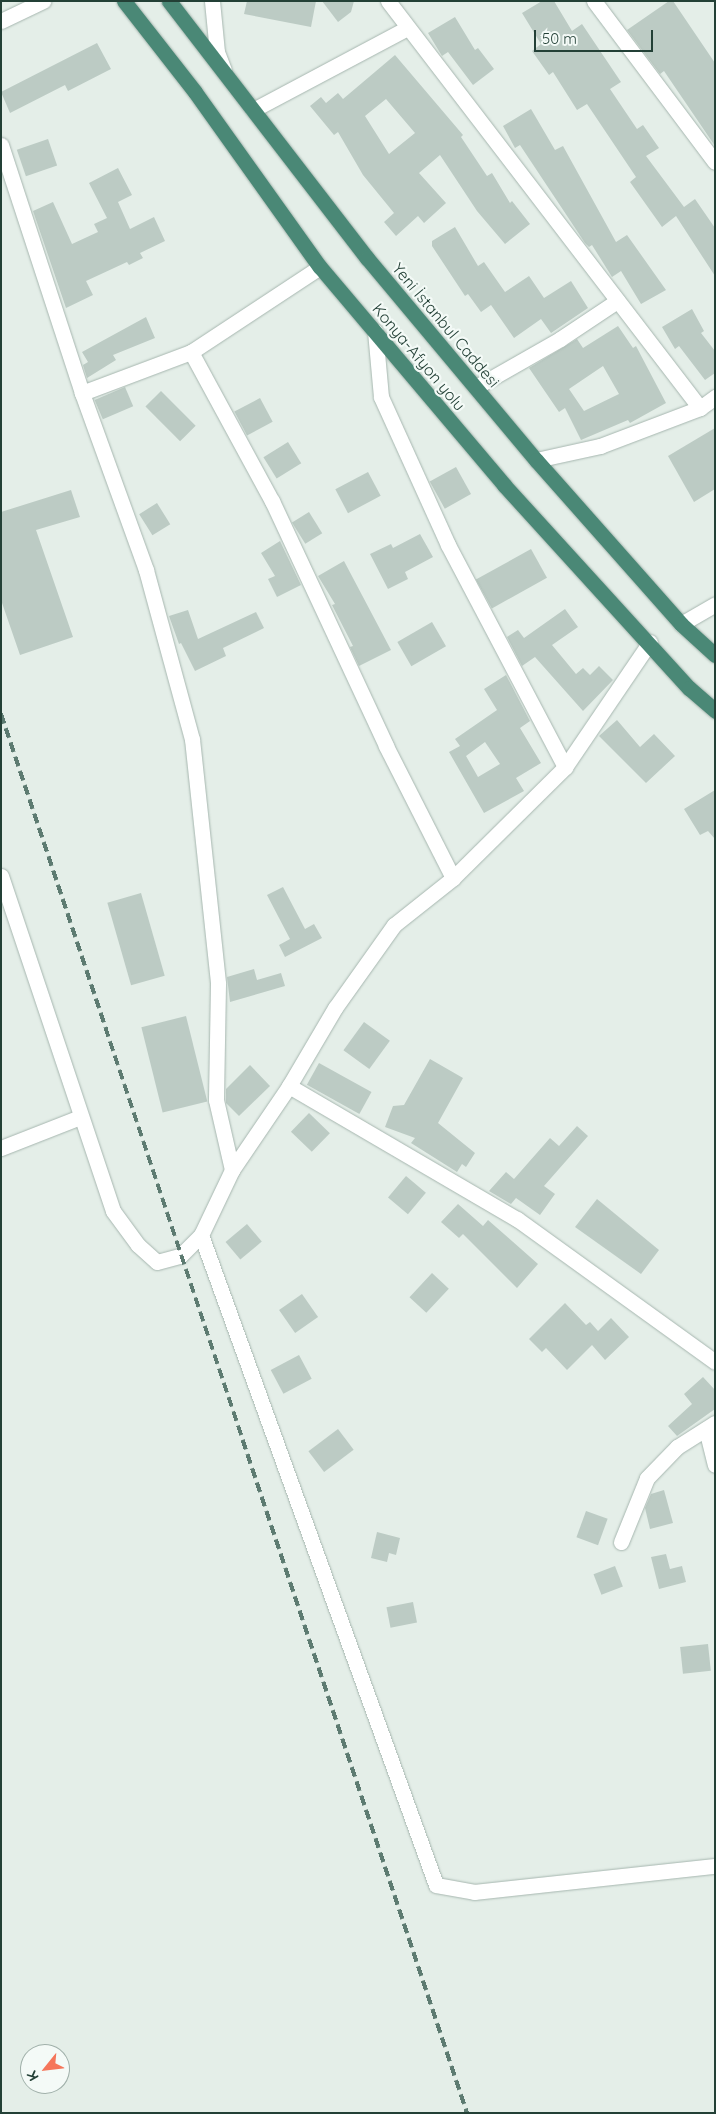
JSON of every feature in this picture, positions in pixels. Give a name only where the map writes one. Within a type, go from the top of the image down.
[{"type":"highway","name":"Konya-Afyon yolu","points":[[124,1],[195,92],[320,267],[504,485],[650,642],[689,688],[715,711]]},
{"type":"highway","name":"Yeni İstanbul Caddesi","points":[[169,1],[368,258],[536,460],[681,624],[715,655]]},
{"type":"street","points":[[1,21],[43,1]]},
{"type":"street","points":[[212,1],[218,52],[229,80]]},
{"type":"street","points":[[388,1],[700,408]]},
{"type":"street","points":[[594,1],[715,162]]},
{"type":"street","points":[[253,110],[408,28]]},
{"type":"street","points":[[1,145],[82,393],[146,570],[192,739],[218,984],[216,1100],[232,1170]]},
{"type":"street","points":[[82,393],[192,352],[320,267]]},
{"type":"street","points":[[476,387],[560,339],[617,301]]},
{"type":"street","points":[[375,331],[381,397],[448,545],[566,767]]},
{"type":"street","points":[[192,352],[272,501],[386,746],[453,878]]},
{"type":"street","points":[[536,460],[600,446],[700,408],[715,397]]},
{"type":"street","points":[[681,624],[715,604]]},
{"type":"street","points":[[1,876],[113,1211],[138,1245],[157,1262],[180,1256],[200,1235],[232,1170],[289,1086],[336,1008],[394,925],[453,878],[566,767],[650,642]]},
{"type":"street","points":[[289,1086],[517,1219],[715,1362]]},
{"type":"street","points":[[1,1148],[80,1117]]},
{"type":"street","points":[[200,1235],[436,1885],[474,1892],[715,1866]]},
{"type":"street","points":[[621,1542],[647,1478],[678,1447],[710,1426],[715,1465]]},
{"type":"building","points":[[247,1],[316,1],[311,27],[244,14]]},
{"type":"building","points":[[322,1],[354,1],[351,12],[338,22]]},
{"type":"building","points":[[542,1],[554,1],[572,31],[582,24],[621,82],[610,89],[637,129],[643,125],[659,148],[646,156],[684,207],[695,199],[715,228],[715,276],[676,216],[662,227],[630,182],[636,177],[587,104],[577,110],[553,72],[549,75],[532,51],[541,44],[522,13]]},
{"type":"building","points":[[669,1],[673,1],[715,63],[715,146],[664,71],[660,74],[627,30]]},
{"type":"building","points":[[455,17],[475,50],[478,48],[494,69],[473,85],[448,52],[442,56],[428,33]]},
{"type":"building","points":[[97,43],[111,69],[68,91],[65,85],[10,113],[1,92]]},
{"type":"building","points":[[395,55],[463,135],[461,137],[487,176],[492,173],[510,203],[512,201],[530,224],[505,244],[477,211],[440,155],[419,173],[446,203],[424,223],[418,216],[396,236],[384,222],[394,213],[363,175],[338,132],[334,135],[310,106],[321,97],[326,103],[338,93],[343,99]],"holes":[[[386,99],[415,133],[389,154],[365,116]]]},
{"type":"building","points":[[531,109],[555,150],[563,146],[616,242],[627,235],[666,290],[641,304],[621,271],[612,277],[592,245],[589,247],[585,243],[520,145],[515,148],[503,126]]},
{"type":"building","points":[[48,139],[57,165],[26,176],[17,150]]},
{"type":"building","points":[[118,168],[132,195],[118,202],[130,229],[154,217],[165,241],[140,253],[143,258],[129,265],[127,262],[86,281],[93,295],[66,308],[33,211],[53,202],[72,244],[98,232],[94,224],[107,218],[89,183]]},
{"type":"building","points":[[455,227],[478,266],[484,262],[505,292],[529,276],[544,298],[571,281],[588,308],[551,333],[541,319],[514,338],[491,305],[481,312],[468,294],[465,296],[432,246],[432,241]]},
{"type":"building","points":[[692,309],[704,331],[701,333],[715,351],[715,373],[705,380],[679,346],[675,349],[662,327]]},
{"type":"building","points":[[146,317],[155,338],[113,355],[116,360],[87,378],[83,365],[88,362],[82,352]]},
{"type":"building","points":[[618,326],[633,348],[636,346],[666,403],[630,423],[628,420],[581,440],[565,408],[559,412],[529,368],[577,339],[583,348]],"holes":[[[603,366],[619,394],[584,411],[569,389]]]},
{"type":"building","points":[[125,387],[133,406],[103,419],[95,400]]},
{"type":"building","points":[[161,391],[196,426],[180,441],[145,407]]},
{"type":"building","points":[[260,398],[273,422],[247,435],[234,412]]},
{"type":"building","points":[[715,428],[715,489],[694,502],[668,456]]},
{"type":"building","points":[[288,442],[301,463],[277,479],[263,457]]},
{"type":"building","points":[[456,467],[471,494],[445,509],[430,482]]},
{"type":"building","points":[[368,472],[381,496],[348,513],[335,489]]},
{"type":"building","points":[[71,490],[80,517],[36,530],[73,637],[20,655],[1,600],[1,512]]},
{"type":"building","points":[[157,503],[170,524],[152,535],[139,514]]},
{"type":"building","points":[[309,512],[322,533],[305,544],[292,523]]},
{"type":"building","points":[[420,534],[433,557],[405,572],[408,579],[388,589],[370,554],[391,544],[393,548]]},
{"type":"building","points":[[280,541],[301,585],[277,597],[268,579],[275,576],[261,553]]},
{"type":"building","points":[[531,549],[547,578],[492,608],[476,580]]},
{"type":"building","points":[[344,561],[391,650],[359,666],[350,647],[353,646],[332,605],[335,604],[318,576]]},
{"type":"building","points":[[565,609],[578,627],[552,645],[576,674],[583,668],[590,675],[599,666],[613,680],[583,711],[535,657],[522,666],[507,637],[518,630],[524,638]]},
{"type":"building","points":[[188,610],[198,639],[256,612],[264,628],[223,648],[226,656],[195,671],[181,643],[179,644],[169,616]]},
{"type":"building","points":[[432,622],[446,646],[411,666],[397,642]]},
{"type":"building","points":[[506,675],[530,721],[520,728],[541,763],[516,778],[524,791],[484,813],[449,752],[460,746],[455,739],[497,710],[484,689]],"holes":[[[485,742],[500,764],[478,777],[466,756]]]},
{"type":"building","points":[[617,720],[640,747],[654,734],[675,756],[646,783],[599,736]]},
{"type":"building","points":[[715,790],[715,839],[708,831],[700,835],[684,809]]},
{"type":"building","points":[[283,887],[305,929],[314,924],[322,938],[285,957],[279,945],[290,939],[267,895]]},
{"type":"building","points":[[141,893],[165,976],[131,985],[107,903]]},
{"type":"building","points":[[254,969],[257,980],[281,973],[285,986],[230,1002],[227,977]]},
{"type":"building","points":[[186,1016],[207,1101],[163,1113],[141,1027]]},
{"type":"building","points":[[364,1022],[390,1041],[369,1069],[343,1050]]},
{"type":"building","points":[[430,1059],[463,1078],[438,1123],[475,1153],[466,1167],[462,1164],[457,1172],[411,1143],[415,1138],[385,1127],[393,1106],[404,1105]]},
{"type":"building","points":[[319,1063],[371,1092],[359,1114],[307,1085]]},
{"type":"building","points":[[250,1065],[270,1086],[239,1116],[226,1103],[226,1089]]},
{"type":"building","points":[[309,1113],[330,1133],[312,1152],[291,1132]]},
{"type":"building","points":[[577,1126],[588,1136],[544,1186],[555,1194],[540,1215],[516,1198],[511,1204],[489,1191],[506,1172],[514,1179],[550,1138],[559,1146]]},
{"type":"building","points":[[406,1176],[426,1193],[408,1214],[388,1197]]},
{"type":"building","points":[[597,1199],[659,1250],[641,1274],[575,1227]]},
{"type":"building","points":[[458,1204],[483,1226],[488,1220],[538,1264],[517,1288],[463,1234],[459,1238],[441,1222]]},
{"type":"building","points":[[247,1224],[262,1242],[240,1260],[226,1242]]},
{"type":"building","points":[[432,1273],[449,1289],[426,1313],[409,1297]]},
{"type":"building","points":[[302,1294],[318,1317],[295,1333],[279,1310]]},
{"type":"building","points":[[565,1303],[586,1325],[590,1322],[598,1331],[611,1318],[629,1337],[605,1360],[592,1345],[567,1370],[546,1348],[542,1352],[529,1339]]},
{"type":"building","points":[[299,1355],[312,1379],[283,1394],[271,1370]]},
{"type":"building","points":[[703,1377],[715,1390],[715,1409],[677,1436],[668,1426],[692,1404],[684,1394]]},
{"type":"building","points":[[338,1429],[354,1450],[324,1472],[308,1451]]},
{"type":"building","points":[[664,1490],[673,1523],[650,1529],[645,1508],[651,1494]]},
{"type":"building","points":[[586,1511],[608,1519],[598,1545],[576,1537]]},
{"type":"building","points":[[377,1532],[400,1538],[396,1555],[389,1553],[387,1562],[371,1558]]},
{"type":"building","points":[[666,1554],[670,1569],[682,1566],[686,1582],[659,1589],[651,1557]]},
{"type":"building","points":[[615,1566],[623,1587],[601,1595],[594,1574]]},
{"type":"building","points":[[413,1602],[417,1623],[391,1628],[386,1607]]},
{"type":"building","points":[[708,1644],[711,1671],[683,1674],[680,1647]]},
{"type":"railway","points":[[1,714],[467,2113]]}]
